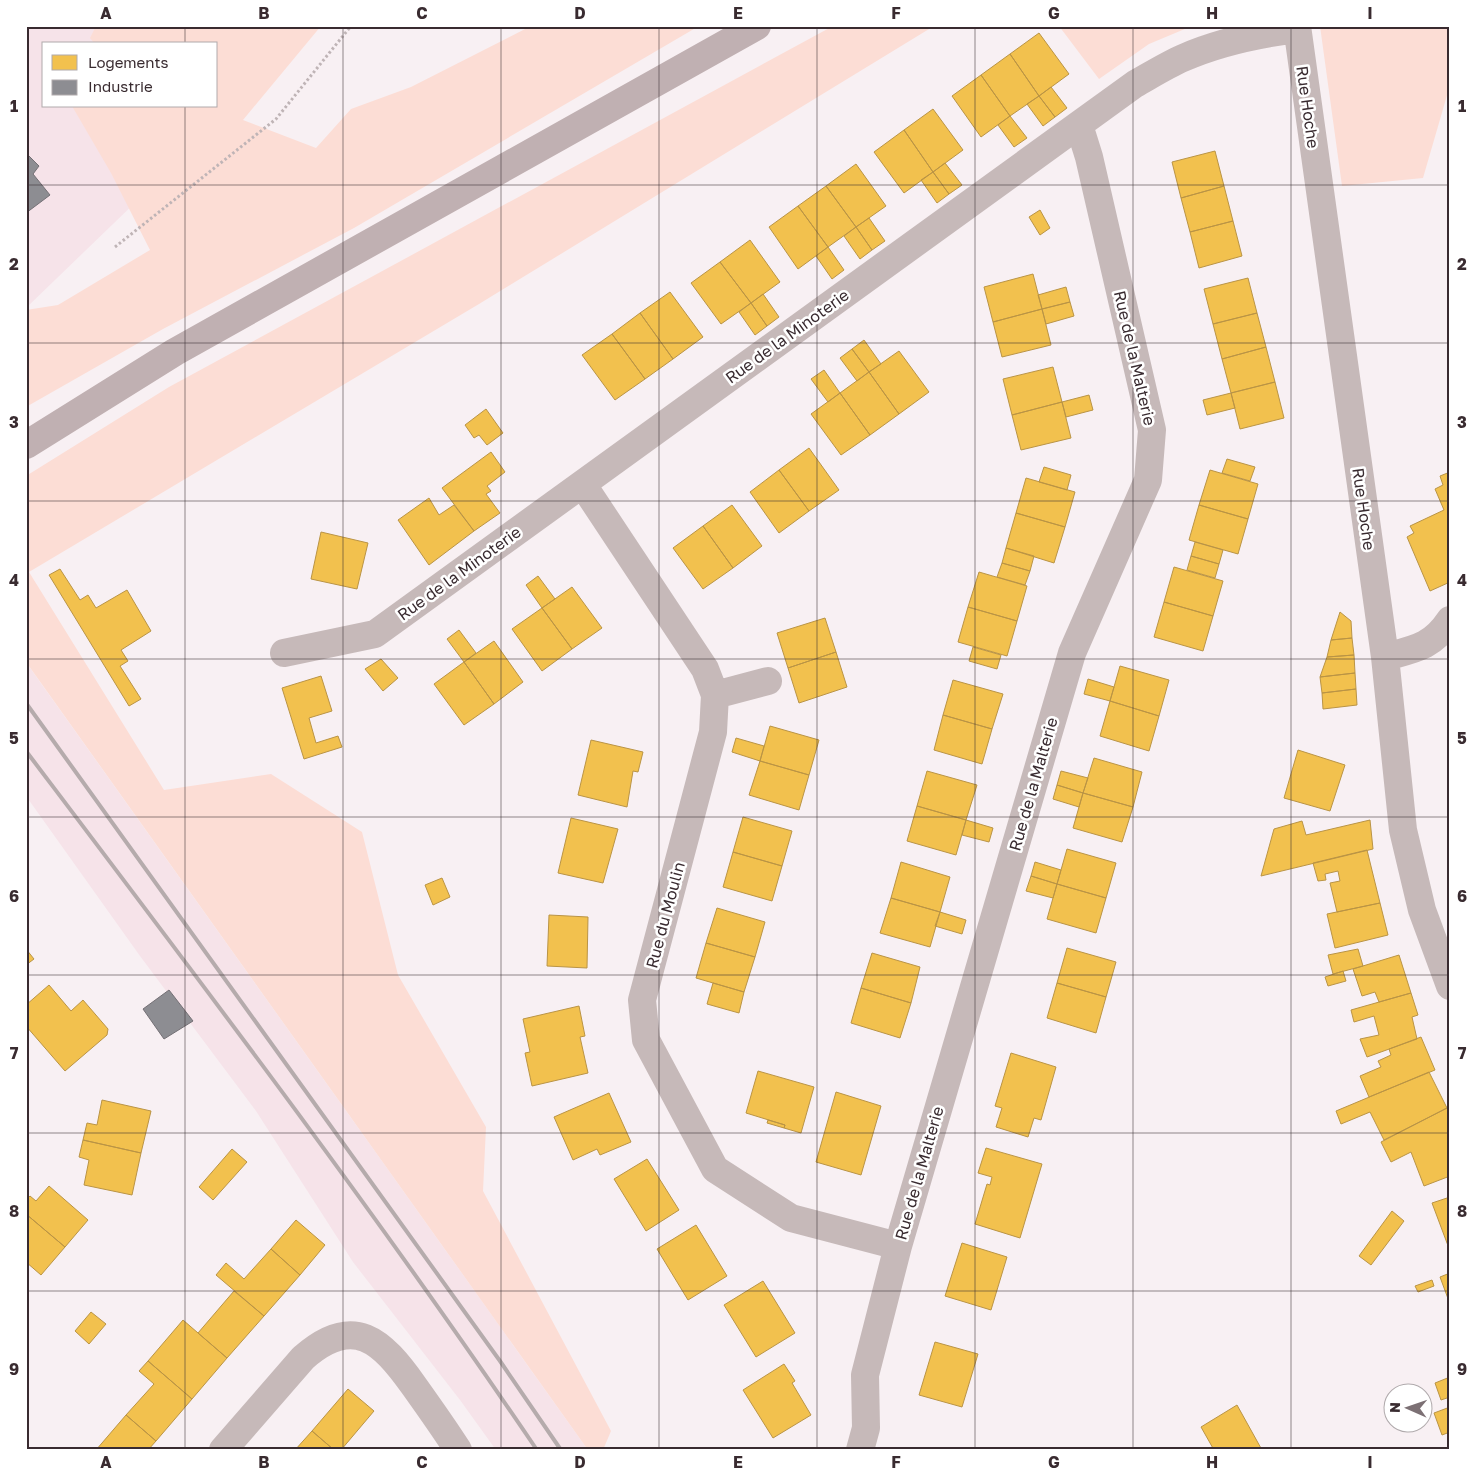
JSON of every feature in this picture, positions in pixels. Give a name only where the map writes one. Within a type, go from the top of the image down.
[{"type":"main road","points":[[26,445],[175,352],[757,26]]},
{"type":"street","name":"Rue de la Minoterie","points":[[284,653],[375,634],[1135,84],[1183,58],[1232,41],[1297,28]]},
{"type":"street","name":"Rue Hoche","points":[[1297,28],[1385,657],[1403,830],[1422,910],[1450,986]]},
{"type":"street","name":"Rue de la Malterie","points":[[860,1450],[866,1428],[865,1375],[898,1246],[1072,653],[1148,480],[1152,430],[1091,166],[1079,124]]},
{"type":"street","name":"Rue du Moulin","points":[[583,484],[705,669],[715,694],[713,732],[642,1000],[646,1040],[715,1169],[791,1218],[898,1246]]},
{"type":"street","points":[[1385,657],[1414,650],[1439,636],[1450,620]]},
{"type":"street","points":[[715,694],[768,682]]},
{"type":"street","points":[[223,1450],[303,1358],[318,1345],[332,1337],[351,1336],[367,1338],[380,1345],[394,1358],[458,1450]]},
{"type":"path","points":[[115,247],[276,119],[351,26]]},
{"type":"shaded area","points":[[26,26],[318,26],[26,308]]},
{"type":"shaded area","points":[[96,26],[321,26],[243,120],[316,148],[351,109],[411,87],[531,26],[699,26],[354,228],[163,329],[26,407],[26,310],[58,305],[150,250],[111,173],[73,108],[218,108],[218,42],[93,42],[90,38]]},
{"type":"shaded area","points":[[833,26],[934,26],[479,304],[29,572],[164,790],[271,774],[362,832],[398,975],[486,1127],[483,1191],[611,1431],[603,1450],[588,1450],[26,662],[26,476],[169,387]]},
{"type":"shaded area","points":[[1059,26],[1192,26],[1149,44],[1099,79]]},
{"type":"shaded area","points":[[1320,26],[1450,26],[1450,85],[1423,178],[1342,186]]},
{"type":"shaded area","points":[[26,662],[588,1450],[496,1450],[460,1400],[353,1262],[256,1111],[140,956],[26,796]]},
{"type":"building: Logements","points":[[1039,33],[1069,74],[1039,96],[1010,54]]},
{"type":"building: Logements","points":[[1010,54],[1039,96],[1010,116],[981,75]]},
{"type":"building: Logements","points":[[981,75],[1010,116],[981,137],[952,96]]},
{"type":"building: Logements","points":[[1051,87],[1067,108],[1055,117],[1039,96]]},
{"type":"building: Logements","points":[[1039,96],[1055,117],[1043,126],[1027,104]]},
{"type":"building: Logements","points":[[933,109],[963,150],[933,172],[904,130]]},
{"type":"building: Logements","points":[[1010,116],[1027,138],[1014,147],[998,125]]},
{"type":"building: Logements","points":[[904,130],[933,172],[904,193],[874,152]]},
{"type":"building: Logements","points":[[1215,151],[1224,186],[1181,198],[1172,162]]},
{"type":"building: Logements","points":[[945,163],[962,185],[949,194],[933,172]]},
{"type":"building: Logements","points":[[856,164],[886,206],[856,227],[826,186]]},
{"type":"building: Logements","points":[[933,172],[949,194],[937,203],[921,180]]},
{"type":"building: Logements","points":[[826,186],[856,227],[828,247],[798,206]]},
{"type":"building: Logements","points":[[1224,186],[1233,221],[1190,232],[1181,198]]},
{"type":"building: Logements","points":[[798,206],[828,247],[798,269],[769,227]]},
{"type":"building: Logements","points":[[1040,210],[1050,228],[1040,235],[1029,217]]},
{"type":"building: Logements","points":[[869,218],[885,241],[872,250],[856,227]]},
{"type":"building: Logements","points":[[1233,221],[1242,256],[1199,268],[1190,232]]},
{"type":"building: Logements","points":[[856,227],[872,250],[860,259],[844,236]]},
{"type":"building: Logements","points":[[750,240],[780,282],[751,303],[720,262]]},
{"type":"building: Logements","points":[[828,247],[844,270],[832,279],[816,256]]},
{"type":"building: Logements","points":[[720,262],[751,303],[721,324],[691,283]]},
{"type":"building: Logements","points":[[1033,274],[1042,309],[993,322],[984,287]]},
{"type":"building: Logements","points":[[1248,278],[1257,313],[1213,324],[1204,289]]},
{"type":"building: Logements","points":[[1066,287],[1070,302],[1042,309],[1038,295]]},
{"type":"building: Logements","points":[[670,292],[703,337],[673,359],[640,313]]},
{"type":"building: Logements","points":[[763,294],[779,317],[767,326],[751,303]]},
{"type":"building: Logements","points":[[1070,302],[1074,316],[1046,324],[1042,309]]},
{"type":"building: Logements","points":[[751,303],[767,326],[755,335],[739,312]]},
{"type":"building: Logements","points":[[1042,309],[1051,345],[1002,357],[993,322]]},
{"type":"building: Logements","points":[[640,313],[673,359],[645,379],[612,334]]},
{"type":"building: Logements","points":[[1257,313],[1266,347],[1222,359],[1213,324]]},
{"type":"building: Logements","points":[[612,334],[645,379],[615,400],[582,355]]},
{"type":"building: Logements","points":[[864,340],[881,364],[869,372],[852,349]]},
{"type":"building: Logements","points":[[1266,347],[1275,382],[1231,393],[1222,359]]},
{"type":"building: Logements","points":[[852,349],[869,372],[857,381],[840,358]]},
{"type":"building: Logements","points":[[899,351],[929,392],[899,414],[869,372]]},
{"type":"building: Logements","points":[[1053,367],[1062,402],[1012,415],[1003,379]]},
{"type":"building: Logements","points":[[824,370],[840,393],[828,402],[811,379]]},
{"type":"building: Logements","points":[[869,372],[899,414],[870,435],[840,393]]},
{"type":"building: Logements","points":[[1275,382],[1284,418],[1240,429],[1231,393]]},
{"type":"building: Logements","points":[[840,393],[870,435],[841,455],[811,414]]},
{"type":"building: Logements","points":[[1231,393],[1235,408],[1207,415],[1203,400]]},
{"type":"building: Logements","points":[[1089,395],[1093,410],[1066,417],[1062,402]]},
{"type":"building: Logements","points":[[1062,402],[1071,438],[1021,450],[1012,415]]},
{"type":"building: Logements","points":[[486,409],[503,433],[487,445],[479,435],[474,438],[465,425]]},
{"type":"building: Logements","points":[[809,448],[839,490],[809,511],[779,470]]},
{"type":"building: Logements","points":[[491,452],[505,472],[487,486],[491,491],[486,494],[500,513],[474,531],[442,488]]},
{"type":"building: Logements","points":[[1227,459],[1255,467],[1250,481],[1222,473]]},
{"type":"building: Logements","points":[[1044,467],[1071,475],[1067,490],[1039,482]]},
{"type":"building: Logements","points":[[779,470],[809,511],[779,533],[750,492]]},
{"type":"building: Logements","points":[[1210,470],[1258,484],[1248,519],[1199,505]]},
{"type":"building: Logements","points":[[1450,472],[1450,582],[1430,591],[1407,537],[1414,533],[1410,526],[1444,510],[1435,489],[1443,485],[1440,476]]},
{"type":"building: Logements","points":[[1026,478],[1075,492],[1065,527],[1016,513]]},
{"type":"building: Logements","points":[[429,498],[439,515],[454,505],[474,531],[429,565],[398,520]]},
{"type":"building: Logements","points":[[732,505],[762,546],[733,568],[703,526]]},
{"type":"building: Logements","points":[[1199,505],[1248,519],[1238,554],[1189,540]]},
{"type":"building: Logements","points":[[1016,513],[1065,527],[1054,563],[1006,548]]},
{"type":"building: Logements","points":[[703,526],[733,568],[703,589],[673,548]]},
{"type":"building: Logements","points":[[321,532],[368,543],[357,589],[311,579]]},
{"type":"building: Logements","points":[[1195,542],[1223,550],[1219,564],[1191,556]]},
{"type":"building: Logements","points":[[1006,548],[1034,556],[1030,571],[1002,563]]},
{"type":"building: Logements","points":[[1191,556],[1219,564],[1215,578],[1187,570]]},
{"type":"building: Logements","points":[[1002,563],[1030,571],[1025,585],[997,577]]},
{"type":"building: Logements","points":[[1174,567],[1223,581],[1213,616],[1164,602]]},
{"type":"building: Logements","points":[[60,569],[80,600],[88,595],[96,608],[127,590],[151,631],[121,650],[128,661],[120,666],[141,699],[129,706],[49,575]]},
{"type":"building: Logements","points":[[979,572],[1027,586],[1017,621],[968,607]]},
{"type":"building: Logements","points":[[538,576],[555,599],[542,608],[526,585]]},
{"type":"building: Logements","points":[[572,587],[602,628],[572,649],[542,608]]},
{"type":"building: Logements","points":[[1164,602],[1213,616],[1203,651],[1154,637]]},
{"type":"building: Logements","points":[[968,607],[1017,621],[1007,656],[958,642]]},
{"type":"building: Logements","points":[[542,608],[572,649],[542,671],[512,629]]},
{"type":"building: Logements","points":[[1340,612],[1351,621],[1352,638],[1331,640]]},
{"type":"building: Logements","points":[[825,618],[836,652],[788,668],[777,633]]},
{"type":"building: Logements","points":[[459,630],[476,653],[464,662],[447,639]]},
{"type":"building: Logements","points":[[1352,638],[1354,655],[1327,657],[1331,640]]},
{"type":"building: Logements","points":[[494,641],[523,682],[494,704],[464,662]]},
{"type":"building: Logements","points":[[973,647],[1001,655],[997,669],[969,661]]},
{"type":"building: Logements","points":[[836,652],[847,687],[799,703],[788,668]]},
{"type":"building: Logements","points":[[1354,655],[1355,673],[1320,677],[1327,657]]},
{"type":"building: Logements","points":[[381,659],[398,678],[383,691],[365,669]]},
{"type":"building: Logements","points":[[464,662],[494,704],[464,725],[434,684]]},
{"type":"building: Logements","points":[[1120,666],[1169,680],[1159,716],[1110,701]]},
{"type":"building: Logements","points":[[1355,673],[1356,689],[1322,693],[1320,677]]},
{"type":"building: Logements","points":[[321,676],[332,711],[309,718],[316,743],[338,736],[342,747],[304,759],[282,688]]},
{"type":"building: Logements","points":[[1088,679],[1114,687],[1110,701],[1084,694]]},
{"type":"building: Logements","points":[[953,680],[1003,694],[992,729],[943,715]]},
{"type":"building: Logements","points":[[1356,689],[1357,705],[1323,709],[1322,693]]},
{"type":"building: Logements","points":[[1110,701],[1159,716],[1149,751],[1100,736]]},
{"type":"building: Logements","points":[[943,715],[992,729],[982,764],[934,750]]},
{"type":"building: Logements","points":[[770,726],[819,740],[809,775],[760,761]]},
{"type":"building: Logements","points":[[736,738],[764,746],[760,761],[732,752]]},
{"type":"building: Logements","points":[[591,740],[643,752],[638,772],[633,771],[627,807],[578,795]]},
{"type":"building: Logements","points":[[1298,750],[1345,765],[1330,811],[1284,798]]},
{"type":"building: Logements","points":[[1094,758],[1142,772],[1133,807],[1083,793]]},
{"type":"building: Logements","points":[[760,761],[809,775],[799,810],[749,795]]},
{"type":"building: Logements","points":[[927,771],[977,785],[966,820],[917,806]]},
{"type":"building: Logements","points":[[1061,771],[1088,778],[1083,793],[1057,785]]},
{"type":"building: Logements","points":[[1057,785],[1083,793],[1079,807],[1053,799]]},
{"type":"building: Logements","points":[[1083,793],[1133,807],[1122,842],[1073,828]]},
{"type":"building: Logements","points":[[917,806],[966,820],[956,855],[907,841]]},
{"type":"building: Logements","points":[[743,817],[792,831],[782,866],[733,852]]},
{"type":"building: Logements","points":[[571,818],[618,829],[603,883],[558,873]]},
{"type":"building: Logements","points":[[966,820],[993,828],[989,842],[962,835]]},
{"type":"building: Logements","points":[[1370,820],[1373,849],[1261,876],[1274,829],[1302,821],[1306,835]]},
{"type":"building: Logements","points":[[1067,849],[1116,863],[1106,898],[1057,884]]},
{"type":"building: Logements","points":[[1367,850],[1380,903],[1337,912],[1330,883],[1340,881],[1338,871],[1325,874],[1326,880],[1318,881],[1313,863]]},
{"type":"building: Logements","points":[[733,852],[782,866],[772,901],[723,887]]},
{"type":"building: Logements","points":[[901,862],[950,877],[940,912],[891,898]]},
{"type":"building: Logements","points":[[1035,862],[1061,870],[1057,884],[1031,876]]},
{"type":"building: Logements","points":[[1031,876],[1057,884],[1053,898],[1026,891]]},
{"type":"building: Logements","points":[[442,878],[450,897],[433,905],[425,885]]},
{"type":"building: Logements","points":[[1057,884],[1106,898],[1096,933],[1047,919]]},
{"type":"building: Logements","points":[[891,898],[940,912],[930,947],[880,933]]},
{"type":"building: Logements","points":[[1380,903],[1388,935],[1335,948],[1327,914]]},
{"type":"building: Logements","points":[[717,908],[765,922],[755,957],[706,943]]},
{"type":"building: Logements","points":[[940,912],[966,920],[962,934],[935,926]]},
{"type":"building: Logements","points":[[549,915],[588,917],[587,968],[547,966]]},
{"type":"building: Logements","points":[[706,943],[755,957],[744,992],[696,978]]},
{"type":"building: Logements","points":[[1067,948],[1116,962],[1106,997],[1057,983]]},
{"type":"building: Logements","points":[[26,949],[34,959],[26,965]]},
{"type":"building: Logements","points":[[1358,949],[1363,966],[1333,974],[1328,955]]},
{"type":"building: Logements","points":[[872,953],[920,967],[911,1003],[861,988]]},
{"type":"building: Logements","points":[[1399,955],[1411,993],[1379,1002],[1375,992],[1362,996],[1353,969]]},
{"type":"building: Logements","points":[[1343,971],[1346,981],[1328,986],[1325,977]]},
{"type":"building: Logements","points":[[713,983],[744,992],[739,1013],[707,1004]]},
{"type":"building: Logements","points":[[1057,983],[1106,997],[1096,1033],[1047,1018]]},
{"type":"building: Logements","points":[[49,985],[71,1011],[83,1000],[108,1029],[107,1035],[65,1071],[26,1026],[26,1005]]},
{"type":"building: Logements","points":[[861,988],[911,1003],[900,1038],[851,1023]]},
{"type":"building: Logements","points":[[1411,993],[1418,1015],[1412,1017],[1417,1039],[1367,1057],[1360,1039],[1379,1035],[1374,1016],[1354,1022],[1351,1010]]},
{"type":"building: Logements","points":[[579,1006],[585,1036],[580,1037],[588,1073],[532,1086],[525,1053],[530,1052],[523,1019]]},
{"type":"building: Logements","points":[[1421,1037],[1435,1070],[1369,1097],[1360,1076],[1381,1067],[1378,1061],[1391,1055],[1389,1049]]},
{"type":"building: Logements","points":[[1011,1053],[1056,1067],[1041,1120],[1034,1118],[1028,1137],[996,1127],[1002,1108],[995,1106]]},
{"type":"building: Logements","points":[[758,1071],[814,1087],[801,1133],[784,1128],[785,1125],[746,1113]]},
{"type":"building: Logements","points":[[1429,1072],[1447,1108],[1384,1140],[1370,1112],[1341,1124],[1336,1111]]},
{"type":"building: Logements","points":[[836,1092],[881,1106],[861,1175],[816,1162]]},
{"type":"building: Logements","points":[[609,1093],[631,1142],[600,1155],[597,1149],[573,1160],[554,1117]]},
{"type":"building: Logements","points":[[102,1100],[151,1111],[141,1153],[83,1140],[87,1123],[97,1125]]},
{"type":"building: Logements","points":[[1447,1108],[1450,1112],[1450,1176],[1424,1186],[1411,1152],[1391,1162],[1381,1142]]},
{"type":"building: Logements","points":[[768,1120],[785,1125],[784,1128],[767,1123]]},
{"type":"building: Logements","points":[[83,1140],[141,1153],[132,1195],[84,1185],[89,1160],[79,1157]]},
{"type":"building: Logements","points":[[986,1148],[1042,1164],[1020,1238],[975,1224],[987,1184],[990,1185],[992,1177],[978,1173]]},
{"type":"building: Logements","points":[[232,1149],[247,1162],[213,1200],[199,1187]]},
{"type":"building: Logements","points":[[647,1159],[679,1210],[646,1231],[614,1179]]},
{"type":"building: Logements","points":[[49,1186],[88,1220],[65,1247],[26,1214],[26,1200],[30,1196],[36,1201]]},
{"type":"building: Logements","points":[[1450,1197],[1450,1251],[1432,1203]]},
{"type":"building: Logements","points":[[1392,1211],[1404,1221],[1371,1265],[1359,1256]]},
{"type":"building: Logements","points":[[26,1214],[65,1247],[41,1275],[26,1262]]},
{"type":"building: Logements","points":[[296,1220],[325,1245],[300,1275],[271,1249]]},
{"type":"building: Logements","points":[[696,1225],[727,1276],[688,1300],[657,1249]]},
{"type":"building: Logements","points":[[962,1243],[1007,1257],[991,1310],[945,1296]]},
{"type":"building: Logements","points":[[271,1249],[300,1275],[264,1316],[216,1275],[226,1263],[244,1279]]},
{"type":"building: Logements","points":[[1450,1273],[1450,1304],[1440,1277]]},
{"type":"building: Logements","points":[[1432,1280],[1434,1286],[1418,1292],[1415,1286]]},
{"type":"building: Logements","points":[[763,1281],[795,1333],[756,1357],[724,1305]]},
{"type":"building: Logements","points":[[234,1291],[264,1316],[227,1358],[198,1333]]},
{"type":"building: Logements","points":[[91,1312],[106,1324],[89,1344],[75,1331]]},
{"type":"building: Logements","points":[[183,1320],[227,1358],[192,1399],[148,1361]]},
{"type":"building: Logements","points":[[935,1342],[978,1354],[962,1407],[919,1395]]},
{"type":"building: Logements","points":[[148,1361],[192,1399],[156,1441],[126,1415],[154,1384],[139,1371]]},
{"type":"building: Logements","points":[[784,1364],[795,1381],[792,1383],[811,1415],[773,1438],[743,1390]]},
{"type":"building: Logements","points":[[1450,1377],[1450,1397],[1441,1400],[1435,1383]]},
{"type":"building: Logements","points":[[348,1389],[374,1411],[341,1450],[334,1450],[312,1431]]},
{"type":"building: Logements","points":[[1237,1405],[1262,1450],[1214,1450],[1201,1427]]},
{"type":"building: Logements","points":[[1450,1407],[1450,1432],[1442,1435],[1434,1413]]},
{"type":"building: Logements","points":[[126,1415],[156,1441],[148,1450],[96,1450]]},
{"type":"building: Logements","points":[[312,1431],[334,1450],[295,1450]]},
{"type":"building: Industrie","points":[[26,153],[39,166],[33,174],[50,195],[26,213]]},
{"type":"building: Industrie","points":[[169,990],[193,1021],[164,1039],[143,1009]]},
{"type":"railway","points":[[26,703],[500,1361],[561,1450]]},
{"type":"railway","points":[[26,751],[350,1184],[537,1450]]}]
